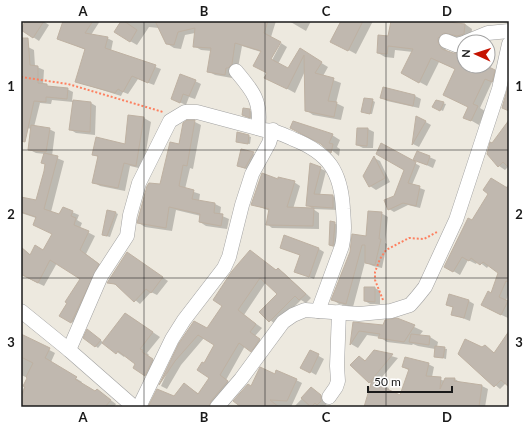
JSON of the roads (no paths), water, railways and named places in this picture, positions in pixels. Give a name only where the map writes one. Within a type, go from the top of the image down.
[{"type":"street","points":[[486,34],[509,31]]},
{"type":"street","points":[[446,41],[456,45]]},
{"type":"street","points":[[217,407],[241,379],[283,322],[293,315],[305,310],[359,314],[384,312],[410,305],[417,297],[425,287],[453,227],[499,89],[509,44]]},
{"type":"street","points":[[236,70],[248,85],[258,102],[260,115],[258,128]]},
{"type":"street","points":[[70,350],[101,276],[127,236],[130,215],[139,183],[170,121],[176,116],[185,112],[197,112],[258,128],[273,130],[321,154],[328,161],[340,182],[344,237],[318,311]]},
{"type":"street","points":[[139,407],[172,339],[184,320],[224,268],[229,257],[233,237],[248,186],[269,143],[273,130]]},
{"type":"street","points":[[21,311],[70,350],[134,407]]},
{"type":"street","points":[[329,397],[338,381],[337,366],[339,312]]}]
